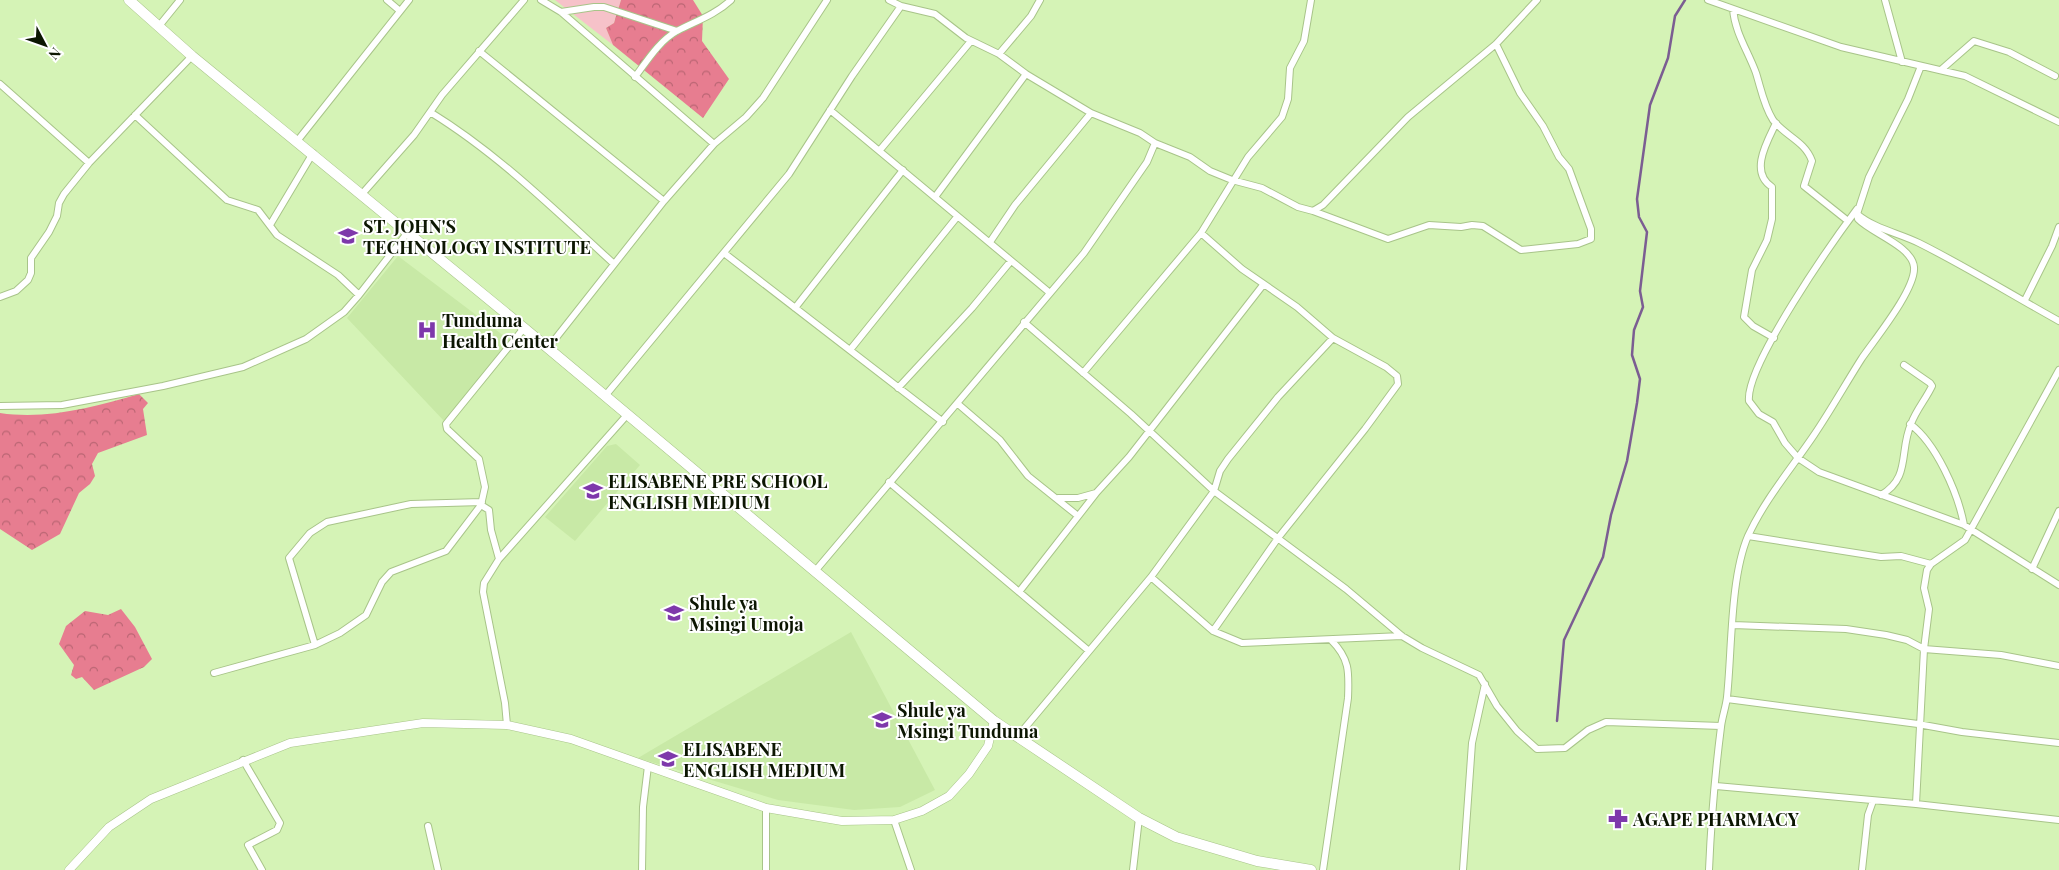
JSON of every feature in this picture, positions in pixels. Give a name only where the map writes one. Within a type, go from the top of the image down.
[{"type":"highway","points":[[129,0],[192,56],[298,140],[816,570],[994,721],[1139,818],[1176,837],[1257,861],[1311,870]]},
{"type":"street","points":[[159,26],[180,0]]},
{"type":"street","points":[[387,0],[400,11]]},
{"type":"street","points":[[298,140],[409,0]]},
{"type":"street","points":[[362,194],[414,136],[430,112],[479,51],[524,0]]},
{"type":"street","points":[[541,0],[561,12],[714,144]]},
{"type":"street","points":[[635,77],[660,45],[677,31],[720,10],[731,0]]},
{"type":"street","points":[[548,348],[613,263],[664,201],[714,144],[746,117],[763,98],[827,0]]},
{"type":"street","points":[[889,0],[901,6],[932,12],[971,41],[999,54],[1026,74],[1091,113],[1140,133],[1155,143],[1190,157],[1210,171],[1232,180],[1262,188],[1298,207],[1388,239],[1429,226],[1461,227],[1472,225],[1483,226],[1521,250],[1578,244],[1591,239],[1591,229],[1569,169],[1559,157],[1543,126],[1520,93],[1496,44]]},
{"type":"street","points":[[999,54],[1031,16],[1040,0]]},
{"type":"street","points":[[1083,374],[1201,233],[1232,180],[1248,157],[1275,128],[1286,109],[1290,68],[1304,41],[1311,0]]},
{"type":"street","points":[[1313,211],[1323,205],[1408,117],[1496,44],[1537,0]]},
{"type":"street","points":[[1708,0],[1841,47],[1902,62],[1942,69],[1978,81],[2059,122]]},
{"type":"street","points":[[1885,0],[1902,62]]},
{"type":"street","points":[[605,396],[789,174],[901,6]]},
{"type":"street","points":[[561,12],[594,7],[604,8],[677,31]]},
{"type":"street","points":[[1733,9],[1735,28],[1755,72],[1764,100],[1776,123],[1797,140],[1811,156],[1812,166],[1804,186],[1848,221]]},
{"type":"street","points":[[880,150],[971,41]]},
{"type":"street","points":[[1942,69],[1974,41],[2009,52],[2055,76]]},
{"type":"street","points":[[479,51],[664,201]]},
{"type":"street","points":[[0,297],[16,292],[28,280],[31,273],[31,258],[50,232],[60,200],[89,163],[192,56]]},
{"type":"street","points":[[1921,66],[1908,99],[1869,177],[1857,211],[1823,254],[1774,338],[1752,380],[1749,401],[1759,414],[1773,422],[1786,444],[1798,458],[1819,472],[1964,525],[2059,585]]},
{"type":"street","points":[[935,197],[1026,74]]},
{"type":"street","points":[[0,84],[89,163]]},
{"type":"street","points":[[830,110],[880,150],[957,217],[990,242],[1010,262],[1050,293]]},
{"type":"street","points":[[430,112],[469,138],[529,188],[613,263]]},
{"type":"street","points":[[990,242],[1015,205],[1091,113]]},
{"type":"street","points":[[135,115],[227,200],[258,210],[277,235],[338,275],[359,295]]},
{"type":"street","points":[[1774,338],[1753,326],[1744,317],[1752,270],[1767,240],[1772,219],[1772,187],[1763,182],[1761,175],[1762,156],[1776,123]]},
{"type":"street","points":[[816,570],[943,422],[1106,224],[1147,162],[1155,143]]},
{"type":"street","points":[[270,225],[313,154]]},
{"type":"street","points":[[795,308],[903,170]]},
{"type":"street","points":[[1857,211],[1869,222],[1925,246],[2059,321]]},
{"type":"street","points":[[1709,870],[1721,726],[1727,699],[1740,562],[1748,536],[1776,487],[1798,458],[1901,302],[1913,276],[1914,266],[1908,255],[1889,240],[1862,224],[1858,219],[1857,211]]},
{"type":"street","points":[[850,350],[957,217]]},
{"type":"street","points":[[2024,300],[2052,246],[2059,228]]},
{"type":"street","points":[[0,406],[62,405],[163,386],[243,367],[306,339],[338,316],[359,295],[408,232]]},
{"type":"street","points":[[1201,233],[1263,285],[1297,307],[1333,338],[1386,367],[1397,376],[1398,384],[1365,430],[1278,538],[1213,631]]},
{"type":"street","points":[[724,252],[943,422]]},
{"type":"street","points":[[898,388],[972,308],[1010,262]]},
{"type":"street","points":[[1019,592],[1097,492],[1129,457],[1263,285]]},
{"type":"street","points":[[1024,322],[1149,429],[1214,491],[1278,538],[1402,636],[1422,648],[1479,675],[1497,706],[1517,731],[1537,749],[1565,748],[1588,730],[1606,722],[1721,726]]},
{"type":"street","points":[[214,673],[315,645],[340,633],[366,615],[382,582],[391,572],[446,551],[482,503],[485,487],[478,459],[447,429],[446,424],[524,328]]},
{"type":"street","points":[[1018,736],[1151,578],[1214,491],[1220,471],[1233,452],[1278,397],[1333,338]]},
{"type":"street","points":[[1881,495],[1892,488],[1900,476],[1910,424],[1932,386],[1904,365]]},
{"type":"street","points":[[1916,804],[1918,724],[1929,609],[1924,588],[1930,564],[1961,545],[1972,529],[2059,370]]},
{"type":"street","points":[[958,404],[1000,440],[1028,476],[1058,498],[1078,516]]},
{"type":"street","points":[[507,725],[505,703],[483,592],[484,583],[499,559],[627,415]]},
{"type":"street","points":[[1910,424],[1932,444],[1938,461],[1950,482],[1964,525]]},
{"type":"street","points":[[890,482],[1089,651]]},
{"type":"street","points":[[1058,498],[1078,498],[1097,492]]},
{"type":"street","points":[[315,645],[290,558],[310,533],[327,522],[412,504],[482,503],[489,510],[491,530],[499,559]]},
{"type":"street","points":[[2032,569],[2059,511]]},
{"type":"street","points":[[1748,536],[1881,557],[1901,556],[1930,564]]},
{"type":"street","points":[[1151,578],[1213,631],[1242,644],[1402,636]]},
{"type":"street","points":[[1733,625],[1846,629],[1907,640],[1924,649],[2001,655],[2059,666]]},
{"type":"street","points":[[1323,870],[1348,698],[1349,669],[1342,651],[1331,640]]},
{"type":"street","points":[[1463,870],[1472,743],[1485,684]]},
{"type":"street","points":[[1727,699],[1918,724],[1962,732],[2059,742]]},
{"type":"street","points":[[69,870],[110,827],[151,799],[242,760],[290,743],[423,723],[507,725],[571,739],[766,808],[842,821],[894,820],[922,811],[949,796],[969,774],[988,746],[994,721]]},
{"type":"street","points":[[242,760],[280,823],[278,830],[248,845],[262,870]]},
{"type":"street","points":[[642,870],[643,807],[648,766]]},
{"type":"street","points":[[1716,786],[1916,804],[2059,820]]},
{"type":"street","points":[[1862,870],[1868,815],[1873,801]]},
{"type":"street","points":[[766,808],[766,870]]},
{"type":"street","points":[[1133,870],[1139,818]]},
{"type":"street","points":[[894,820],[911,870]]},
{"type":"street","points":[[428,826],[438,870]]},
{"type":"shaded area","points":[[555,0],[621,0],[614,23],[606,28],[613,45]]},
{"type":"shaded area","name":"Tunduma Health Center","points":[[398,256],[512,342],[444,421],[347,318]]},
{"type":"shaded area","name":"ELISABENE PRE SCHOOL ENGLISH MEDIUM","points":[[616,444],[640,465],[575,541],[545,517],[607,446]]},
{"type":"shaded area","points":[[851,632],[935,790],[900,807],[854,810],[778,800],[638,758]]},
{"type":"green space","points":[[621,0],[693,0],[703,16],[702,41],[729,79],[703,118],[613,45],[606,28],[614,23]]},
{"type":"green space","points":[[139,394],[148,403],[143,409],[147,435],[98,453],[92,464],[95,476],[90,484],[79,493],[60,534],[32,550],[0,529],[0,413],[35,415],[70,411]]},
{"type":"green space","points":[[121,609],[135,627],[152,659],[144,667],[94,690],[82,677],[76,679],[71,675],[74,665],[59,644],[66,626],[85,611],[108,615]]},
{"type":"waterway","points":[[1557,721],[1564,640],[1603,557],[1611,515],[1627,461],[1640,379],[1632,355],[1634,330],[1643,307],[1640,291],[1647,232],[1639,217],[1637,199],[1650,105],[1668,58],[1675,16],[1685,0]]},
{"type":"place","name":"ST. JOHN'S TECHNOLOGY INSTITUTE","points":[[348,236]]},
{"type":"place","name":"Tunduma Health Center","points":[[427,330]]},
{"type":"place","name":"ELISABENE PRE SCHOOL ENGLISH MEDIUM","points":[[593,491]]},
{"type":"place","name":"Shule ya Msingi Umoja","points":[[674,613]]},
{"type":"place","name":"Shule ya Msingi Tunduma","points":[[882,720]]},
{"type":"place","name":"ELISABENE ENGLISH MEDIUM","points":[[668,759]]},
{"type":"place","name":"AGAPE PHARMACY","points":[[1618,819]]}]
